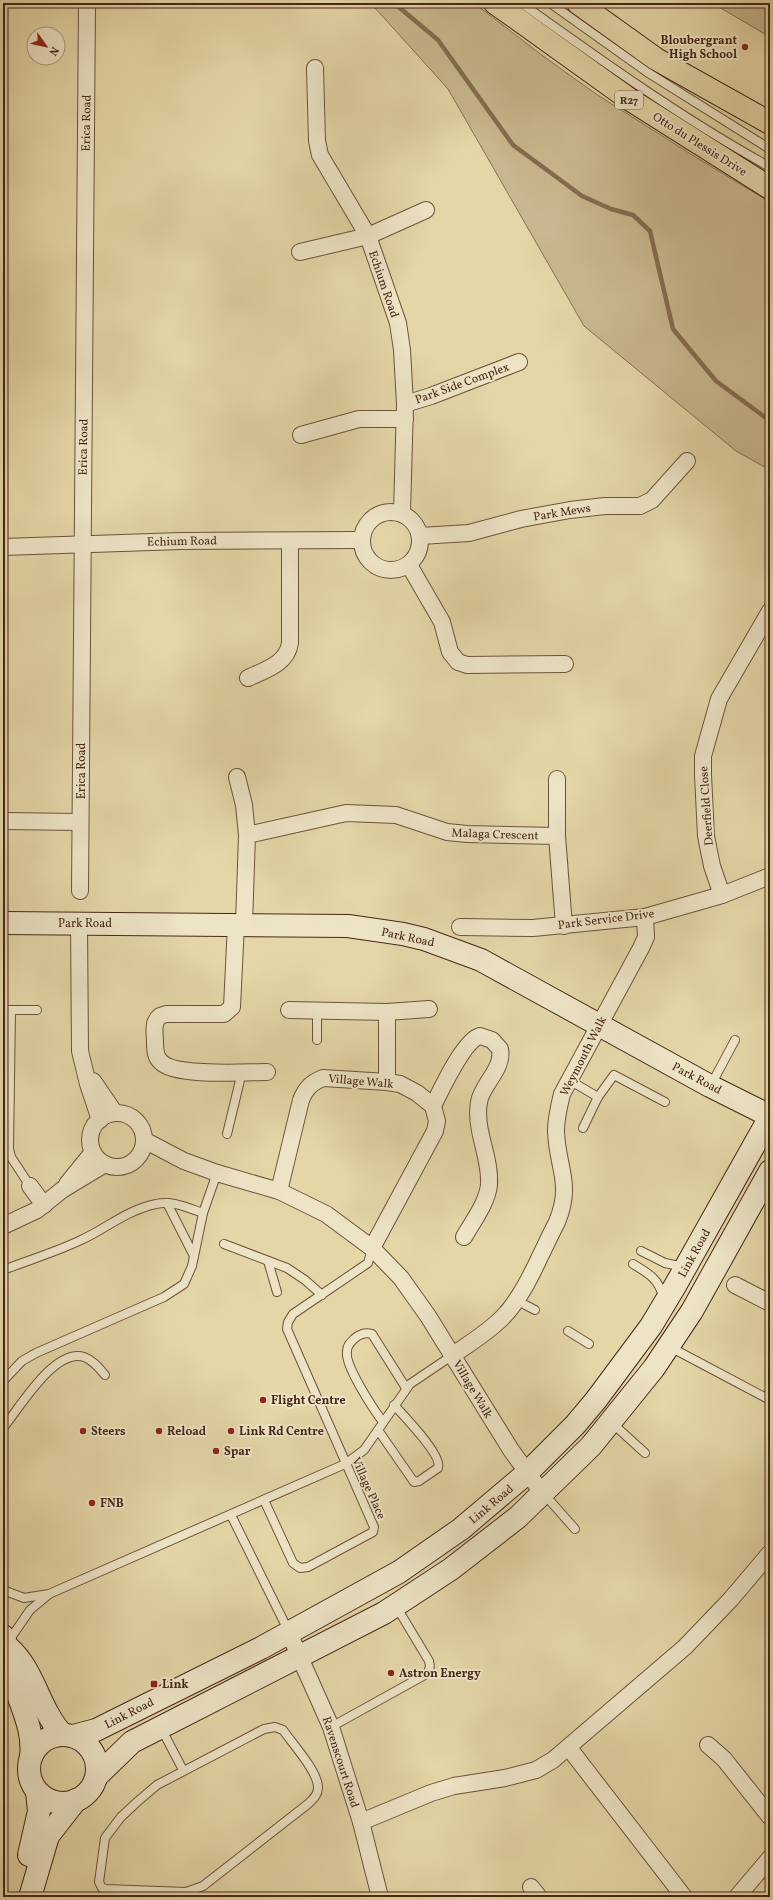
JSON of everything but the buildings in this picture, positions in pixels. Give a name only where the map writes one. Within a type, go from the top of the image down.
[{"type":"main road","name":"Otto du Plessis Drive","points":[[495,3],[629,99],[770,188]]},
{"type":"main road","points":[[578,3],[656,59],[770,123]]},
{"type":"street","name":"Erica Road","points":[[80,890],[87,3]]},
{"type":"street","name":"Echium Road","points":[[315,68],[316,141],[320,155],[368,236],[400,334],[405,411],[402,513]]},
{"type":"street","points":[[300,252],[368,236],[426,210]]},
{"type":"street","name":"Park Side Complex","points":[[301,435],[359,419],[405,411],[431,396],[519,362]]},
{"type":"street","name":"Park Mews","points":[[420,536],[469,533],[521,519],[570,510],[605,506],[640,506],[652,500],[687,461]]},
{"type":"street","points":[[392,511],[402,513],[414,523],[420,536],[420,548],[416,557],[409,565],[391,571],[373,565],[366,558],[362,550],[361,540],[365,527],[374,516],[383,512],[392,511]]},
{"type":"street","name":"Echium Road","points":[[3,547],[82,543],[182,541],[361,540]]},
{"type":"street","points":[[248,678],[282,660],[287,655],[290,648],[290,541]]},
{"type":"street","points":[[409,565],[442,622],[450,652],[458,662],[467,665],[565,664]]},
{"type":"street","name":"Deerfield Close","points":[[722,895],[712,866],[706,836],[703,756],[719,699],[770,611]]},
{"type":"street","points":[[237,777],[245,812],[247,835],[232,1006],[229,1011],[224,1014],[166,1014],[158,1018],[154,1026],[156,1053],[161,1063],[167,1067],[184,1072],[267,1072]]},
{"type":"street","points":[[557,779],[557,836],[564,926]]},
{"type":"street","name":"Malaga Crescent","points":[[247,835],[346,813],[360,812],[396,815],[447,832],[467,834],[557,836]]},
{"type":"street","points":[[3,821],[80,822]]},
{"type":"street","name":"Park Service Drive","points":[[460,927],[533,928],[564,926],[645,916],[722,895],[770,876]]},
{"type":"street","name":"Weymouth Walk","points":[[453,1355],[485,1333],[503,1317],[516,1300],[563,1209],[565,1181],[556,1132],[557,1112],[562,1094],[646,938],[645,916]]},
{"type":"street","name":"Park Road","points":[[3,923],[348,926],[402,934],[424,939],[481,960],[710,1086],[770,1116]]},
{"type":"street","points":[[79,923],[80,1051],[87,1073],[88,1084],[100,1120]]},
{"type":"street","points":[[289,1010],[387,1012],[429,1009]]},
{"type":"street","points":[[387,1012],[387,1082]]},
{"type":"street","points":[[372,1248],[435,1131],[437,1121],[433,1106],[447,1078],[472,1040],[480,1036],[492,1040],[497,1045],[500,1049],[500,1060],[482,1093],[478,1110],[489,1185],[486,1198],[464,1237]]},
{"type":"street","points":[[87,1073],[114,1113]]},
{"type":"street","name":"Village Walk","points":[[279,1192],[301,1100],[309,1086],[323,1078],[400,1084],[417,1093],[433,1106]]},
{"type":"street","points":[[114,1113],[122,1114],[135,1120],[140,1126],[144,1140],[143,1149],[132,1163],[114,1167],[105,1164],[98,1159],[93,1152],[90,1143],[94,1126],[100,1120],[114,1113]]},
{"type":"street","name":"Link Road","points":[[68,1735],[96,1730],[289,1633],[376,1586],[434,1548],[474,1519],[527,1473],[575,1425],[610,1382],[665,1304],[770,1116]]},
{"type":"street","name":"Village Walk","points":[[144,1140],[184,1161],[279,1192],[326,1214],[372,1248],[401,1278],[428,1316],[514,1455],[543,1494]]},
{"type":"street","points":[[62,1190],[93,1152]]},
{"type":"street","name":"Village Walk","points":[[138,1157],[184,1161]]},
{"type":"street","points":[[3,1226],[44,1205],[62,1190],[105,1164]]},
{"type":"street","points":[[37,1792],[55,1802],[66,1803],[86,1795],[93,1786],[97,1776],[124,1747],[395,1605],[474,1553],[543,1494],[591,1446],[638,1390],[669,1346],[701,1295],[770,1171]]},
{"type":"street","points":[[30,1186],[44,1205]]},
{"type":"street","points":[[735,1285],[770,1303]]},
{"type":"street","points":[[361,1822],[431,1793],[454,1786],[505,1778],[536,1770],[554,1760],[703,1630],[770,1553]]},
{"type":"street","name":"Ravenscourt Road","points":[[289,1633],[331,1727],[361,1822],[380,1897]]},
{"type":"street","points":[[6,1642],[26,1668],[48,1712],[68,1735]]},
{"type":"street","points":[[6,1642],[15,1686],[28,1720],[32,1739],[30,1775],[37,1792],[39,1803],[38,1816],[18,1897]]},
{"type":"street","points":[[31,1757],[36,1748],[44,1741],[53,1736],[68,1735],[81,1739],[93,1751],[96,1759],[97,1776]]},
{"type":"street","points":[[708,1745],[724,1759],[770,1817]]},
{"type":"street","points":[[569,1748],[684,1897]]},
{"type":"street","points":[[30,1897],[48,1836],[76,1800]]},
{"type":"street","points":[[737,1897],[770,1858]]},
{"type":"lane","points":[[521,3],[635,84],[744,153],[770,167]]},
{"type":"lane","points":[[550,3],[647,72],[770,149]]},
{"type":"lane","points":[[30,1186],[11,1156],[9,1149],[7,1010],[37,1010]]},
{"type":"lane","points":[[317,1040],[318,1010]]},
{"type":"lane","points":[[710,1086],[735,1040]]},
{"type":"lane","points":[[227,1134],[242,1072]]},
{"type":"lane","points":[[583,1128],[598,1097],[611,1077],[616,1075],[666,1102]]},
{"type":"lane","points":[[569,1080],[598,1097]]},
{"type":"lane","points":[[4,1380],[22,1361],[36,1352],[176,1290],[188,1278],[203,1213],[217,1173]]},
{"type":"lane","points":[[3,1270],[80,1240],[141,1209],[156,1204],[167,1203],[203,1213]]},
{"type":"lane","points":[[167,1203],[194,1256]]},
{"type":"lane","points":[[224,1244],[286,1268],[305,1280],[322,1295],[368,1263],[372,1248]]},
{"type":"lane","points":[[641,1251],[665,1263],[686,1267]]},
{"type":"lane","points":[[268,1261],[277,1292]]},
{"type":"lane","points":[[633,1264],[656,1280],[661,1287],[665,1304]]},
{"type":"lane","name":"Village Place","points":[[264,1500],[293,1563],[300,1568],[308,1567],[372,1534],[374,1530],[287,1329],[288,1322],[293,1314],[322,1295]]},
{"type":"lane","points":[[516,1300],[535,1310]]},
{"type":"lane","points":[[568,1331],[589,1344]]},
{"type":"lane","points":[[394,1406],[428,1445],[439,1461],[439,1467],[419,1481],[413,1481],[381,1426],[353,1373],[347,1356],[350,1343],[364,1334],[372,1334],[406,1388]]},
{"type":"lane","points":[[669,1346],[770,1400]]},
{"type":"lane","points":[[3,1590],[24,1598],[49,1594],[345,1464],[364,1450],[406,1388],[428,1370],[453,1355]]},
{"type":"lane","points":[[3,1428],[37,1383],[68,1358],[84,1357],[91,1360],[105,1375]]},
{"type":"lane","points":[[611,1422],[645,1454]]},
{"type":"lane","points":[[543,1494],[575,1529]]},
{"type":"lane","points":[[231,1514],[289,1633]]},
{"type":"lane","points":[[6,1642],[30,1610],[49,1594]]},
{"type":"lane","points":[[331,1727],[423,1676],[429,1671],[430,1661],[395,1605]]},
{"type":"lane","points":[[275,1727],[283,1730],[314,1775],[318,1789],[308,1804],[203,1886],[195,1890],[186,1892],[104,1889],[99,1882],[105,1838],[109,1830],[157,1784],[183,1770],[264,1729],[275,1727]]},
{"type":"lane","points":[[161,1728],[183,1770]]},
{"type":"shaded area","points":[[368,3],[474,3],[539,53],[596,94],[770,202],[770,470],[736,451],[584,326],[448,89],[376,9]]},
{"type":"shaded area","points":[[712,3],[770,3],[770,37]]},
{"type":"waterway","points":[[394,3],[438,40],[513,145],[582,196],[611,209],[633,215],[650,231],[673,329],[716,381],[766,418],[770,419]]},
{"type":"place","name":"Bloubergrant High School","points":[[745,47]]},
{"type":"place","name":"Flight Centre","points":[[263,1400]]},
{"type":"place","name":"Steers","points":[[83,1431]]},
{"type":"place","name":"Reload","points":[[159,1431]]},
{"type":"place","name":"Link Rd Centre","points":[[231,1431]]},
{"type":"place","name":"Spar","points":[[216,1451]]},
{"type":"place","name":"FNB","points":[[92,1503]]},
{"type":"place","name":"Astron Energy","points":[[391,1673]]},
{"type":"place","name":"Link","points":[[154,1684]]}]
